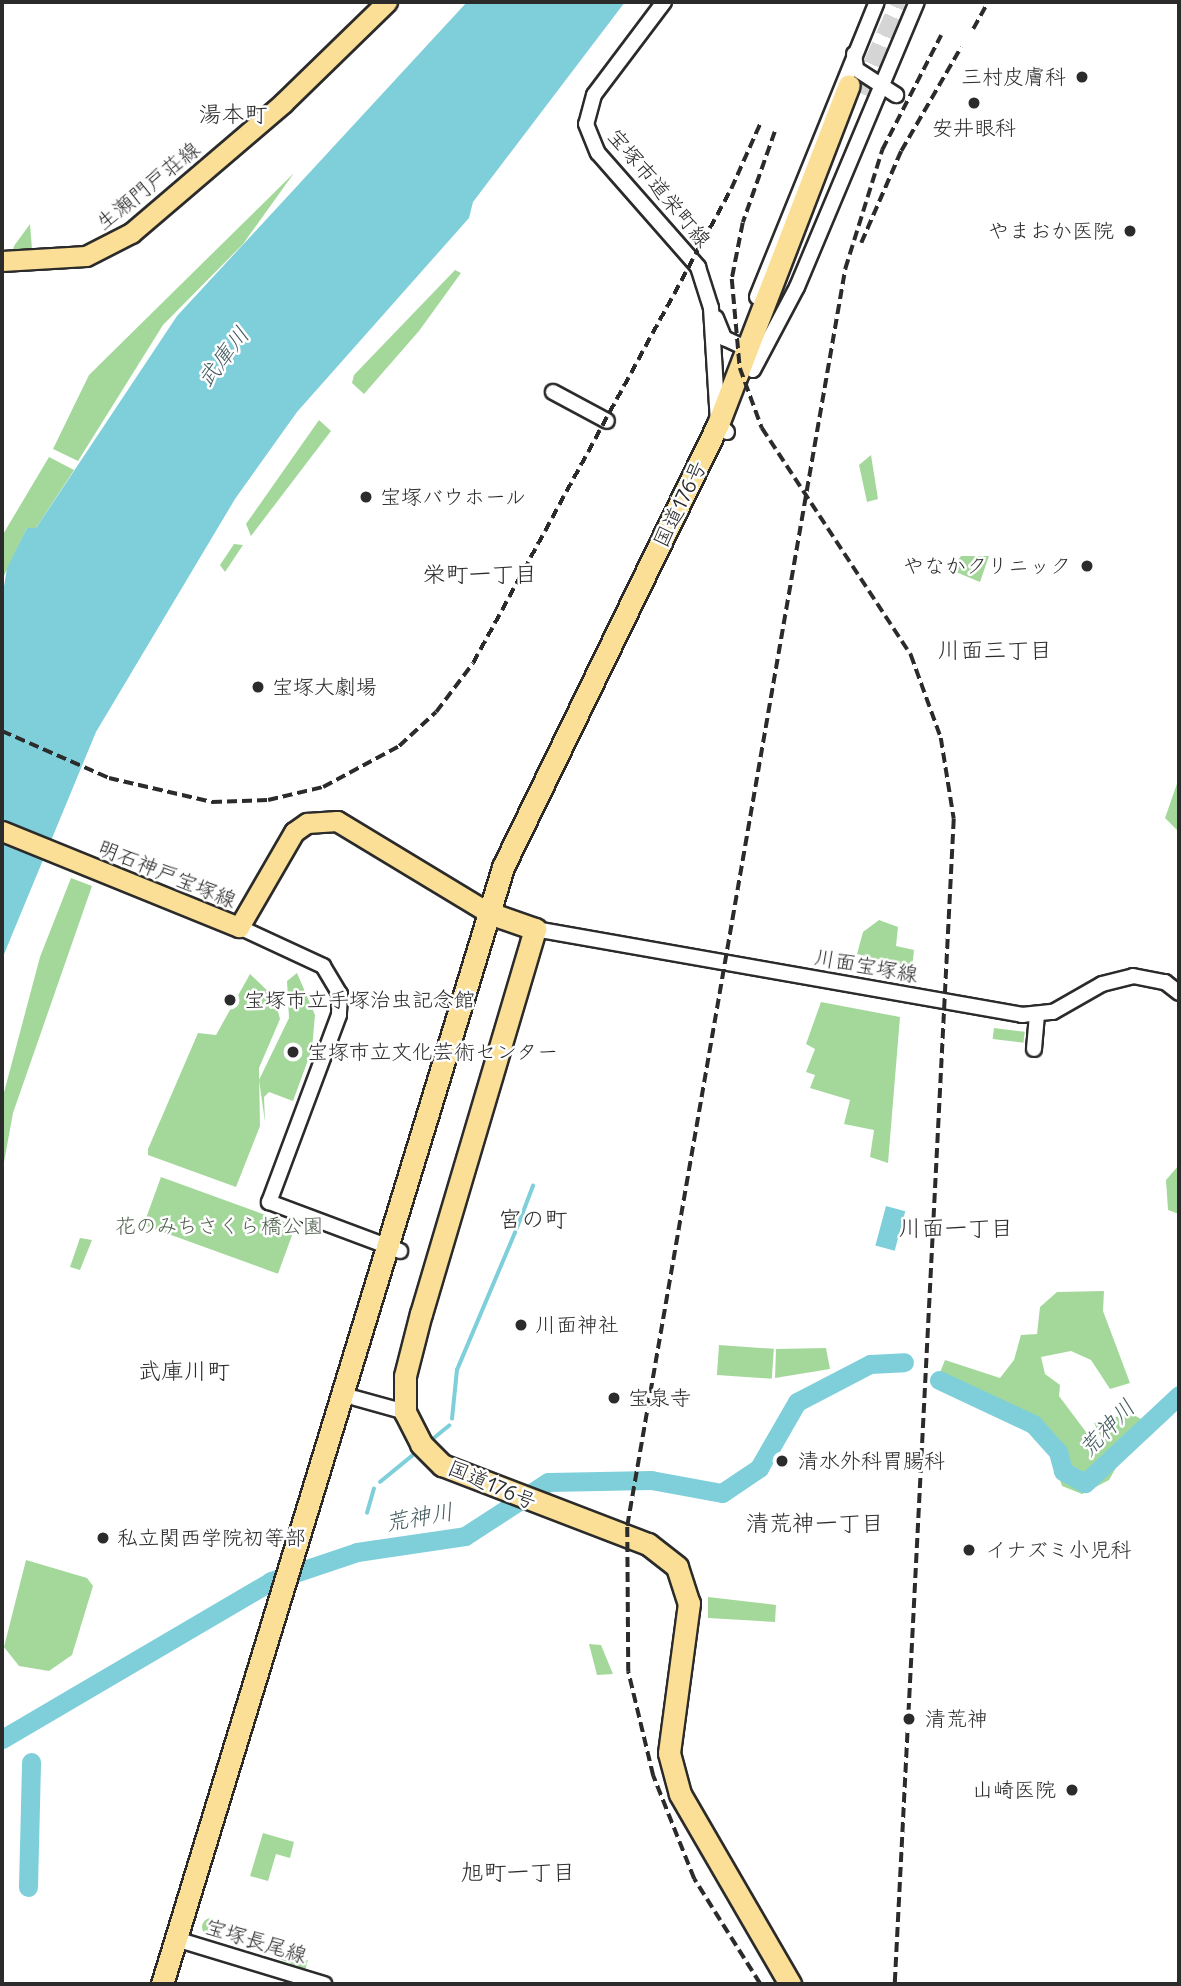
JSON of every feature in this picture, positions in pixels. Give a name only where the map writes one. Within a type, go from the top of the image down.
[{"type":"highway","name":"国道176号","points":[[162,1984],[181,1940],[495,915],[553,783],[753,370],[863,88]]},
{"type":"highway","name":"国道176号","points":[[723,428],[727,399],[863,88]]},
{"type":"highway","points":[[495,915],[535,929]]},
{"type":"highway","name":"国道176号","points":[[535,929],[421,1313],[405,1376],[405,1412],[424,1448],[450,1469],[648,1544],[677,1567],[689,1603],[669,1753],[680,1794],[790,1984]]},
{"type":"highway","name":"国道176号","points":[[295,1573],[355,1398],[394,1249]]},
{"type":"highway","name":"国道176号","points":[[174,1984],[181,1940]]},
{"type":"main road","name":"生瀬門戸荘線","points":[[2,261],[86,256],[131,233],[283,103],[387,2]]},
{"type":"main road","name":"明石神戸宝塚線","points":[[2,831],[239,926],[294,832],[325,820],[352,826],[495,915]]},
{"type":"street","name":"宝塚市道栄町線","points":[[664,2],[594,95],[586,124],[598,153],[698,267],[711,308],[723,428]]},
{"type":"street","points":[[727,399],[741,346],[778,234],[877,2]]},
{"type":"street","points":[[863,88],[887,69],[917,2]]},
{"type":"street","points":[[854,54],[863,88]]},
{"type":"street","points":[[863,88],[887,69]]},
{"type":"street","points":[[887,69],[896,95]]},
{"type":"street","points":[[863,88],[896,95]]},
{"type":"street","points":[[863,88],[896,95]]},
{"type":"street","points":[[711,308],[724,338],[741,346]]},
{"type":"street","points":[[554,392],[607,422]]},
{"type":"street","points":[[239,926],[323,966],[335,980],[341,1002],[270,1202],[394,1249]]},
{"type":"street","name":"川面宝塚線","points":[[535,929],[1037,1015]]},
{"type":"street","points":[[1034,1049],[1037,1015],[1117,979],[1165,982],[1179,993]]},
{"type":"street","points":[[355,1398],[405,1412]]},
{"type":"street","name":"宝塚長尾線","points":[[181,1940],[324,1984]]},
{"type":"green space","points":[[294,173],[243,244],[163,325],[78,461],[53,449],[89,375]]},
{"type":"green space","points":[[30,224],[32,249],[13,250],[14,246]]},
{"type":"green space","points":[[455,270],[461,273],[419,331],[364,394],[352,383],[354,375]]},
{"type":"green space","points":[[319,420],[331,431],[251,536],[246,524]]},
{"type":"green space","points":[[871,455],[878,499],[867,502],[859,465]]},
{"type":"green space","points":[[49,457],[74,470],[36,528],[27,528],[2,580],[2,536]]},
{"type":"green space","points":[[234,544],[243,545],[225,572],[220,565]]},
{"type":"green space","points":[[961,556],[989,556],[980,582],[951,570]]},
{"type":"green space","points":[[1179,778],[1179,832],[1165,818]]},
{"type":"green space","points":[[71,878],[92,886],[13,1113],[2,1173],[2,1100],[40,957]]},
{"type":"green space","points":[[879,920],[898,927],[896,946],[914,950],[912,968],[857,954],[863,932]]},
{"type":"green space","name":"宝塚市立文化芸術センター","points":[[297,973],[315,1015],[312,1049],[293,1101],[269,1092],[264,1097],[265,1122],[259,1080],[289,1018],[287,981]]},
{"type":"green space","points":[[250,974],[274,997],[280,1019],[259,1068],[260,1126],[236,1187],[148,1155],[148,1149],[198,1033],[216,1035]]},
{"type":"green space","points":[[821,1002],[900,1017],[888,1163],[870,1157],[874,1130],[844,1124],[850,1100],[810,1088],[815,1075],[806,1072],[815,1049],[806,1044]]},
{"type":"green space","points":[[994,1028],[1025,1032],[1023,1043],[993,1039]]},
{"type":"green space","points":[[1179,1165],[1179,1214],[1168,1210],[1166,1180]]},
{"type":"green space","name":"花のみちさくら橋公園","points":[[161,1177],[295,1226],[278,1274],[144,1225]]},
{"type":"green space","points":[[80,1238],[92,1240],[80,1270],[70,1267]]},
{"type":"green space","points":[[1104,1291],[1103,1311],[1130,1383],[1110,1389],[1091,1360],[1071,1351],[1041,1357],[1045,1374],[1060,1385],[1059,1396],[1092,1440],[1101,1437],[1094,1423],[1130,1413],[1143,1420],[1109,1480],[1082,1494],[1062,1486],[1050,1451],[1021,1423],[939,1375],[945,1360],[1000,1378],[1014,1360],[1021,1335],[1037,1334],[1040,1307],[1057,1292]]},
{"type":"green space","points":[[719,1345],[774,1349],[772,1379],[717,1375]]},
{"type":"green space","points":[[826,1348],[830,1369],[775,1378],[776,1349]]},
{"type":"green space","points":[[26,1560],[87,1578],[93,1586],[72,1655],[49,1671],[19,1666],[4,1647]]},
{"type":"green space","points":[[708,1597],[776,1605],[775,1622],[708,1618]]},
{"type":"green space","points":[[589,1644],[601,1645],[613,1674],[597,1675]]},
{"type":"green space","points":[[263,1833],[294,1842],[290,1858],[276,1854],[268,1881],[250,1876]]},
{"type":"green space","points":[[211,1918],[217,1921],[220,1927],[217,1933],[211,1936],[205,1933],[202,1927],[205,1921]]},
{"type":"green space","points":[[271,1955],[298,1963],[308,1960],[305,1970]]},
{"type":"water","name":"武庫川","points":[[467,2],[625,2],[473,202],[469,218],[297,412],[235,499],[96,732],[2,959],[2,599],[7,568],[27,528],[36,528],[177,316]]},
{"type":"water","points":[[886,1206],[905,1211],[895,1251],[875,1246]]},
{"type":"waterway","points":[[517,1228],[533,1186]]},
{"type":"waterway","points":[[452,1419],[457,1370],[515,1233]]},
{"type":"waterway","name":"荒神川","points":[[2,1739],[271,1581],[357,1552],[465,1536],[548,1482],[651,1480],[722,1493],[759,1468],[797,1402],[870,1364],[904,1362]]},
{"type":"waterway","name":"荒神川","points":[[939,1380],[1033,1424],[1058,1452],[1063,1471],[1085,1483],[1179,1395]]},
{"type":"waterway","points":[[429,1442],[449,1426]]},
{"type":"waterway","points":[[380,1482],[418,1451]]},
{"type":"waterway","points":[[367,1513],[374,1489]]},
{"type":"waterway","points":[[28,1887],[31,1762]]},
{"type":"tunnel","points":[[861,93],[901,2]]},
{"type":"railway","points":[[973,29],[988,2]]},
{"type":"railway","points":[[760,1984],[694,1879],[653,1776],[628,1672],[627,1526],[845,269],[882,150],[941,35]]},
{"type":"railway","points":[[861,243],[901,151],[961,47]]},
{"type":"railway","points":[[2,731],[109,778],[212,802],[268,800],[323,787],[399,746],[436,712],[473,663],[731,189],[760,124]]},
{"type":"railway","points":[[775,132],[743,223],[732,279],[740,368],[762,428],[911,655],[941,738],[954,819],[895,1984]]},
{"type":"place","name":"三村皮膚科","points":[[1082,77]]},
{"type":"place","name":"安井眼科","points":[[974,103]]},
{"type":"place","name":"やまおか医院","points":[[1130,231]]},
{"type":"place","name":"宝塚バウホール","points":[[366,497]]},
{"type":"place","name":"やなかクリニック","points":[[1087,566]]},
{"type":"place","name":"宝塚大劇場","points":[[258,687]]},
{"type":"place","name":"宝塚市立手塚治虫記念館","points":[[230,1000]]},
{"type":"place","name":"宝塚市立文化芸術センター","points":[[293,1052]]},
{"type":"place","name":"川面神社","points":[[521,1325]]},
{"type":"place","name":"宝泉寺","points":[[614,1398]]},
{"type":"place","name":"清水外科胃腸科","points":[[782,1461]]},
{"type":"place","name":"私立関西学院初等部","points":[[103,1538]]},
{"type":"place","name":"イナズミ小児科","points":[[969,1550]]},
{"type":"place","name":"清荒神","points":[[909,1719]]},
{"type":"place","name":"山崎医院","points":[[1072,1790]]},
{"type":"district","name":"湯本町","points":[[233,114]]},
{"type":"district","name":"栄町一丁目","points":[[480,574]]},
{"type":"district","name":"川面三丁目","points":[[995,650]]},
{"type":"district","name":"宮の町","points":[[533,1219]]},
{"type":"district","name":"川面一丁目","points":[[956,1228]]},
{"type":"district","name":"武庫川町","points":[[184,1371]]},
{"type":"district","name":"清荒神一丁目","points":[[815,1523]]},
{"type":"district","name":"旭町一丁目","points":[[518,1872]]}]
